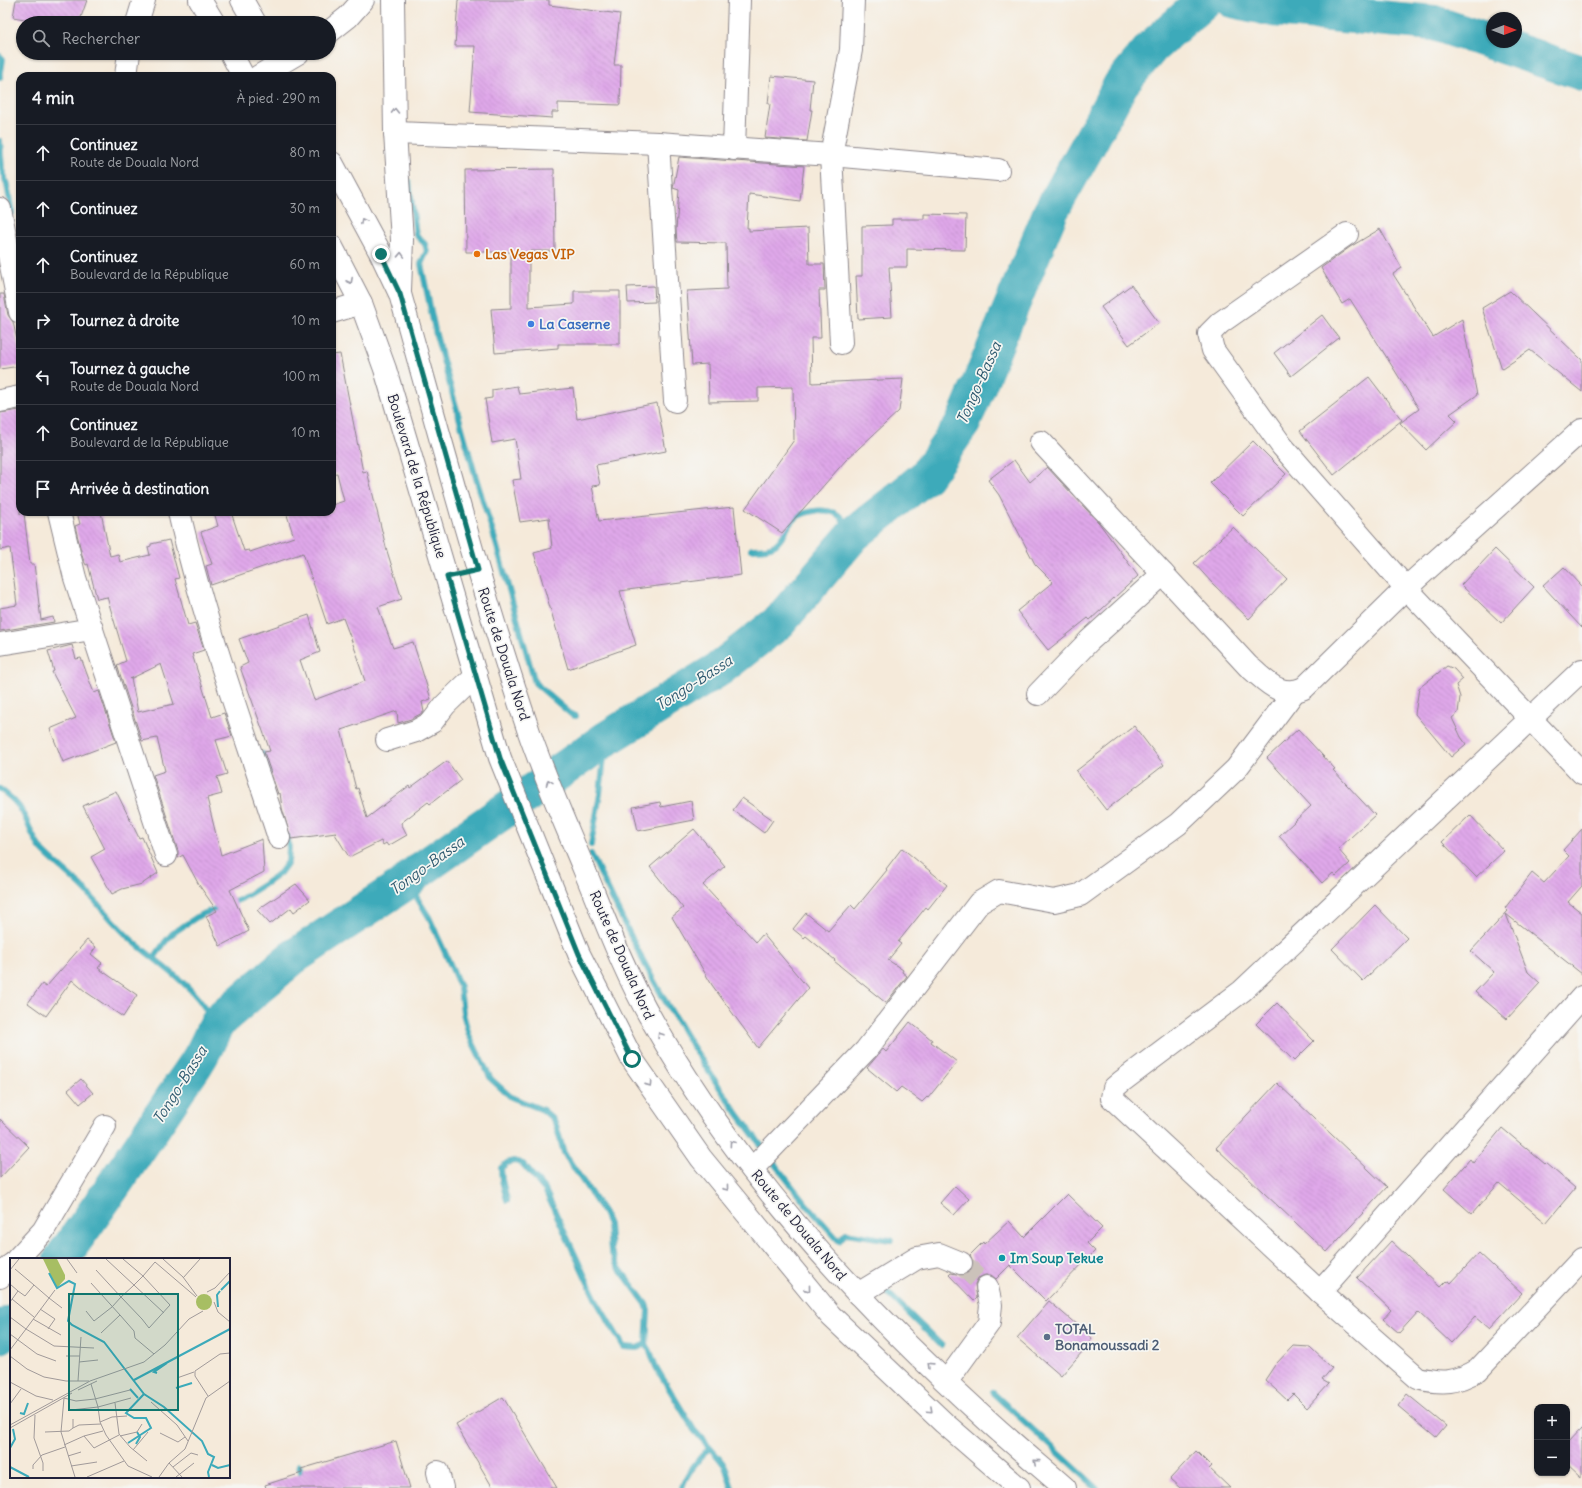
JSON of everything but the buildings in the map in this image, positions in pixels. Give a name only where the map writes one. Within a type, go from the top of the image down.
[{"type":"street","points":[[140,16],[144,0]]},
{"type":"street","points":[[200,0],[210,16]]},
{"type":"street","points":[[242,0],[251,16]]},
{"type":"street","points":[[336,26],[348,17],[363,0]]},
{"type":"street","points":[[393,0],[396,133],[402,240],[400,294]]},
{"type":"street","points":[[734,149],[739,0]]},
{"type":"street","points":[[841,343],[831,155],[851,50],[853,0]]},
{"type":"street","points":[[127,72],[128,60]]},
{"type":"street","points":[[235,60],[241,72]]},
{"type":"street","points":[[266,72],[279,64]]},
{"type":"street","points":[[396,133],[658,143],[831,155],[998,170]]},
{"type":"street","points":[[658,143],[675,402]]},
{"type":"street","points":[[336,170],[381,254],[400,294]]},
{"type":"street","points":[[0,209],[16,291]]},
{"type":"street","points":[[1347,234],[1220,323],[1210,334],[1214,350],[1282,446],[1406,588],[1582,773]]},
{"type":"street","name":"Boulevard de la République","points":[[336,255],[361,303],[385,369],[500,758],[579,954],[632,1059],[701,1158],[831,1316],[944,1423],[1019,1488]]},
{"type":"street","name":"Route de Douala Nord","points":[[400,294],[478,570],[530,734],[563,819],[624,964],[652,1021],[688,1080],[752,1169],[782,1208],[829,1263],[880,1317],[946,1381],[985,1418],[1065,1488]]},
{"type":"street","points":[[336,311],[361,303]]},
{"type":"street","points":[[0,401],[16,399]]},
{"type":"street","points":[[1041,442],[1248,666],[1275,688],[1286,692],[1294,692],[1304,688],[1406,588],[1582,430]]},
{"type":"street","points":[[60,516],[75,578],[166,855]]},
{"type":"street","points":[[180,516],[190,559],[207,617],[279,838]]},
{"type":"street","points":[[447,577],[478,570]]},
{"type":"street","points":[[1038,694],[1089,641],[1163,574]]},
{"type":"street","points":[[0,644],[92,629]]},
{"type":"street","points":[[1582,670],[1242,991],[1114,1088],[1112,1098],[1320,1292],[1418,1378],[1431,1382],[1448,1382],[1464,1378],[1478,1370],[1582,1259]]},
{"type":"street","points":[[387,740],[416,731],[432,722],[445,705],[476,675]]},
{"type":"street","points":[[752,1169],[866,1050],[979,903],[999,891],[1054,901],[1080,895],[1178,824],[1236,770],[1294,692]]},
{"type":"street","points":[[1320,1292],[1582,997]]},
{"type":"street","points":[[18,1258],[43,1230],[105,1126]]},
{"type":"street","points":[[858,1294],[917,1258],[939,1254],[961,1263]]},
{"type":"street","points":[[0,1277],[10,1266]]},
{"type":"street","points":[[946,1381],[989,1322],[990,1305],[987,1287]]},
{"type":"waterway","name":"Tongo-Bassa","points":[[62,1258],[123,1172],[194,1067],[221,1019],[292,958],[407,882],[416,873],[606,739],[719,669],[779,622],[854,534],[926,476],[963,423],[1051,211],[1121,84],[1152,47],[1205,0]]},
{"type":"waterway","name":"Tongo-Bassa","points":[[1232,0],[1273,9],[1434,23],[1582,73]]},
{"type":"waterway","points":[[0,56],[3,59],[0,78]]},
{"type":"waterway","points":[[0,141],[2,169],[7,185],[12,213]]},
{"type":"waterway","points":[[409,182],[416,235],[425,244],[427,251],[421,264],[436,335],[535,683],[572,715],[576,716]]},
{"type":"waterway","points":[[751,549],[767,548],[775,545],[795,518],[805,513],[818,511],[835,513],[848,525],[854,534]]},
{"type":"waterway","points":[[591,845],[600,794],[606,739]]},
{"type":"waterway","points":[[263,754],[268,772]]},
{"type":"waterway","points":[[0,789],[19,806],[33,836],[41,849],[92,897],[127,936],[192,991],[209,1015],[214,1028]]},
{"type":"waterway","points":[[154,958],[173,933],[200,915],[241,899],[280,873],[288,862],[289,848],[287,836]]},
{"type":"waterway","points":[[591,854],[641,957],[671,1011],[708,1071],[763,1148]]},
{"type":"waterway","points":[[407,882],[429,917],[460,987],[463,1013],[469,1035],[491,1079],[511,1097],[543,1110],[552,1118],[556,1125],[564,1153],[604,1213],[609,1225],[611,1251],[617,1265],[646,1304],[648,1310],[646,1344],[656,1367],[694,1430],[725,1466],[732,1488]]},
{"type":"waterway","points":[[507,1200],[502,1180],[501,1168],[507,1163],[515,1161],[523,1164],[545,1190],[597,1302],[624,1347],[637,1348],[646,1344]]},
{"type":"waterway","points":[[773,1162],[807,1205],[839,1241],[846,1233],[891,1240]]},
{"type":"waterway","points":[[883,1288],[942,1346]]},
{"type":"waterway","name":"Tongo-Bassa","points":[[0,1336],[10,1324]]},
{"type":"waterway","points":[[993,1393],[1097,1488]]},
{"type":"waterway","points":[[682,1488],[689,1472],[709,1448]]},
{"type":"waterway","points":[[299,1465],[306,1488]]},
{"type":"tunnel","points":[[961,1263],[987,1287]]},
{"type":"place","name":"Las Vegas VIP","points":[[477,254]]},
{"type":"place","name":"La Caserne","points":[[531,324]]},
{"type":"place","name":"Im Soup Tekue","points":[[1002,1258]]},
{"type":"place","name":"TOTAL Bonamoussadi 2","points":[[1047,1337]]},
{"type":"route","points":[[381,254],[400,294],[478,570],[447,577],[500,758],[579,954],[632,1059]]}]
